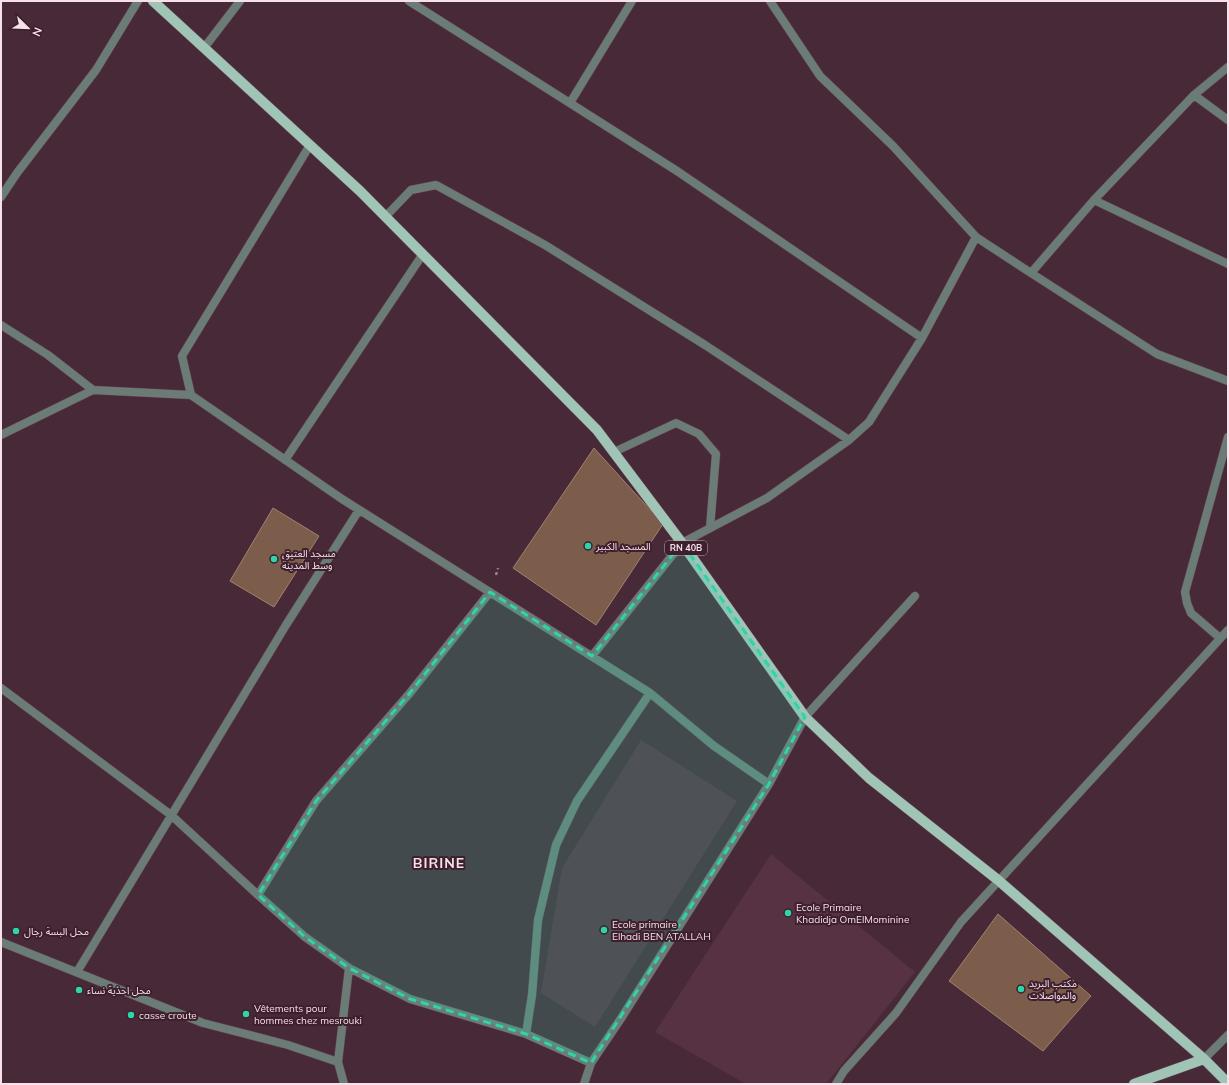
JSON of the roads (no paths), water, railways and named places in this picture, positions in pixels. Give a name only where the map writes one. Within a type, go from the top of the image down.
[{"type":"main road","name":"RN 40B","points":[[153,1],[386,216],[597,430],[682,543],[806,717],[869,778],[998,880],[1204,1059],[1228,1083]]},
{"type":"main road","points":[[1134,1084],[1204,1059]]},
{"type":"street","points":[[1,197],[17,173],[96,70],[138,1]]},
{"type":"street","points":[[204,48],[240,1]]},
{"type":"street","points":[[409,1],[677,171],[922,338]]},
{"type":"street","points":[[570,103],[632,1]]},
{"type":"street","points":[[770,1],[820,76],[893,146],[976,237],[1157,354],[1228,381]]},
{"type":"street","points":[[1031,273],[1094,200],[1194,95],[1228,67]]},
{"type":"street","points":[[1194,95],[1228,120]]},
{"type":"street","points":[[191,395],[182,356],[310,145]]},
{"type":"street","points":[[386,216],[411,190],[436,185],[545,245],[705,346],[848,440]]},
{"type":"street","points":[[1094,200],[1228,264]]},
{"type":"street","points":[[592,656],[682,543],[767,498],[848,440],[869,422],[922,338],[976,237]]},
{"type":"street","points":[[285,460],[423,254]]},
{"type":"street","points":[[1,325],[48,355],[93,390]]},
{"type":"street","points":[[1,435],[93,390],[191,395],[359,510],[650,692],[714,746],[769,784]]},
{"type":"street","points":[[614,452],[676,423],[699,434],[716,454],[710,528]]},
{"type":"street","points":[[1220,638],[1191,613],[1185,592],[1228,438]]},
{"type":"street","points":[[77,972],[286,625],[359,510]]},
{"type":"street","points":[[258,895],[316,801],[409,694],[490,592]]},
{"type":"street","points":[[584,1084],[591,1063],[622,1017],[769,784],[806,717],[915,596]]},
{"type":"street","points":[[836,1084],[844,1071],[896,1012],[961,922],[1228,630]]},
{"type":"street","points":[[1,688],[171,815],[305,937],[349,968],[410,999],[526,1034],[591,1063]]},
{"type":"street","points":[[526,1034],[532,995],[538,920],[556,845],[578,801],[650,692]]},
{"type":"street","points":[[1,942],[203,1023],[288,1045],[338,1062]]},
{"type":"street","points":[[344,1084],[338,1062],[349,968]]},
{"type":"street","points":[[1204,1059],[1228,1035]]},
{"type":"place","name":"المسجد الكبير","points":[[588,546]]},
{"type":"place","name":"مسجد العتيق وسط المدينة","points":[[274,559]]},
{"type":"place","name":"Ecole Primaire Khadidja OmElMominine","points":[[788,913]]},
{"type":"place","name":"Ecole primaire Elhadi BEN ATALLAH","points":[[604,930]]},
{"type":"place","name":"محل البسة رجال","points":[[16,931]]},
{"type":"place","name":"مكتب البريد والمواصلات","points":[[1021,989]]},
{"type":"place","name":"محل احذية نساء","points":[[79,990]]},
{"type":"place","name":"Vêtements pour hommes chez mesrouki","points":[[246,1014]]},
{"type":"place","name":"casse croute","points":[[131,1015]]},
{"type":"district","name":"BIRINE","points":[[439,863]]}]
